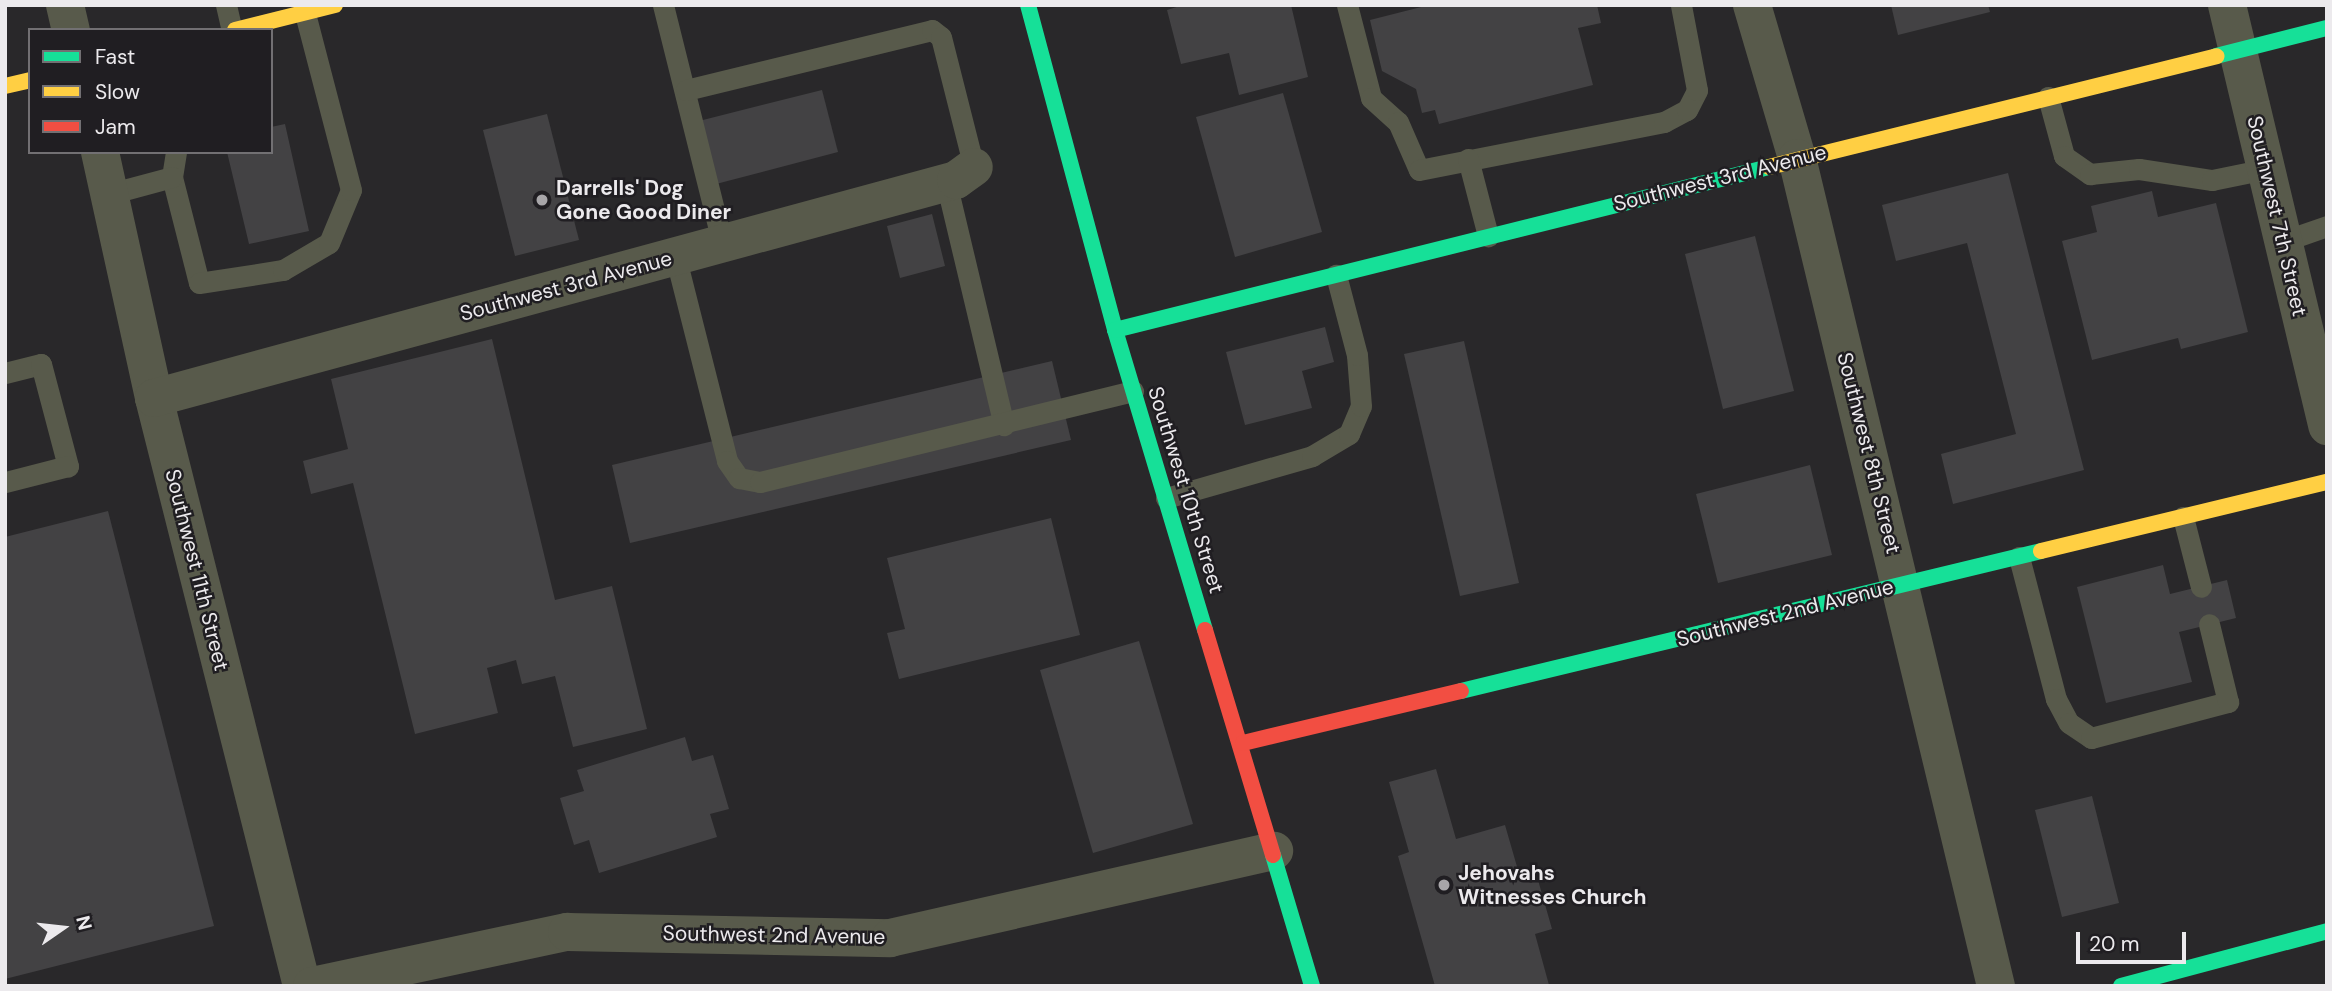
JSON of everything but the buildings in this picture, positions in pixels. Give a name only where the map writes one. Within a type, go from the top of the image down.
[{"type":"main road","points":[[241,28],[335,5]]},
{"type":"main road","name":"Southwest 10th Street","points":[[1028,5],[1115,330],[1275,851],[1312,986]]},
{"type":"main road","name":"Southwest 3rd Avenue","points":[[1115,330],[1797,158],[2327,29]]},
{"type":"main road","points":[[5,86],[28,80]]},
{"type":"main road","name":"Southwest 2nd Avenue","points":[[1242,743],[2327,482]]},
{"type":"main road","points":[[2121,986],[2327,931]]},
{"type":"street","points":[[65,5],[71,28]]},
{"type":"street","name":"Southwest 8th Street","points":[[1752,5],[1797,158],[1996,986]]},
{"type":"street","name":"Southwest 7th Street","points":[[2227,5],[2327,426]]},
{"type":"street","name":"Southwest 11th Street","points":[[100,154],[154,398],[302,986]]},
{"type":"street","name":"Southwest 3rd Avenue","points":[[154,398],[960,175]]},
{"type":"street","name":"Southwest 2nd Avenue","points":[[312,986],[567,932],[890,938],[1275,851]]},
{"type":"lane","points":[[226,5],[232,28]]},
{"type":"lane","points":[[663,5],[722,242]]},
{"type":"lane","points":[[1347,5],[1371,98],[1398,122],[1419,170],[1664,122],[1687,110],[1697,90],[1681,5]]},
{"type":"lane","points":[[176,154],[172,177],[199,284],[283,270],[330,243],[351,190],[305,13]]},
{"type":"lane","points":[[686,90],[932,30],[941,37],[960,175],[1004,425]]},
{"type":"lane","points":[[2048,97],[2064,156],[2090,174],[2139,169],[2213,180],[2266,169]]},
{"type":"lane","points":[[1468,159],[1488,236]]},
{"type":"lane","points":[[108,194],[172,177]]},
{"type":"lane","points":[[2284,241],[2327,226]]},
{"type":"lane","points":[[676,255],[727,461],[738,478],[760,482],[1004,425],[1133,391]]},
{"type":"lane","points":[[1166,498],[1312,456],[1349,434],[1361,406],[1357,355],[1336,275]]},
{"type":"lane","points":[[5,373],[41,364],[68,466],[5,482]]},
{"type":"lane","points":[[2183,517],[2201,587]]},
{"type":"lane","points":[[2019,557],[2056,699],[2069,723],[2091,738],[2228,702],[2209,624]]},
{"type":"traffic: fast","points":[[1028,5],[1115,330],[1205,630]]},
{"type":"traffic: fast","points":[[2216,56],[2327,28]]},
{"type":"traffic: fast","points":[[1115,330],[1769,167]]},
{"type":"traffic: fast","points":[[1461,691],[2041,551]]},
{"type":"traffic: fast","points":[[1273,855],[1312,986]]},
{"type":"traffic: fast","points":[[2121,986],[2327,931]]},
{"type":"traffic: slow","points":[[243,28],[335,5]]},
{"type":"traffic: slow","points":[[1769,167],[2216,56]]},
{"type":"traffic: slow","points":[[5,86],[28,80]]},
{"type":"traffic: slow","points":[[2041,551],[2327,482]]},
{"type":"traffic: jam","points":[[1205,630],[1273,855]]},
{"type":"traffic: jam","points":[[1243,743],[1461,691]]},
{"type":"place","name":"Darrells' Dog Gone Good Diner","points":[[542,200]]},
{"type":"place","name":"Jehovahs Witnesses Church","points":[[1444,885]]}]
